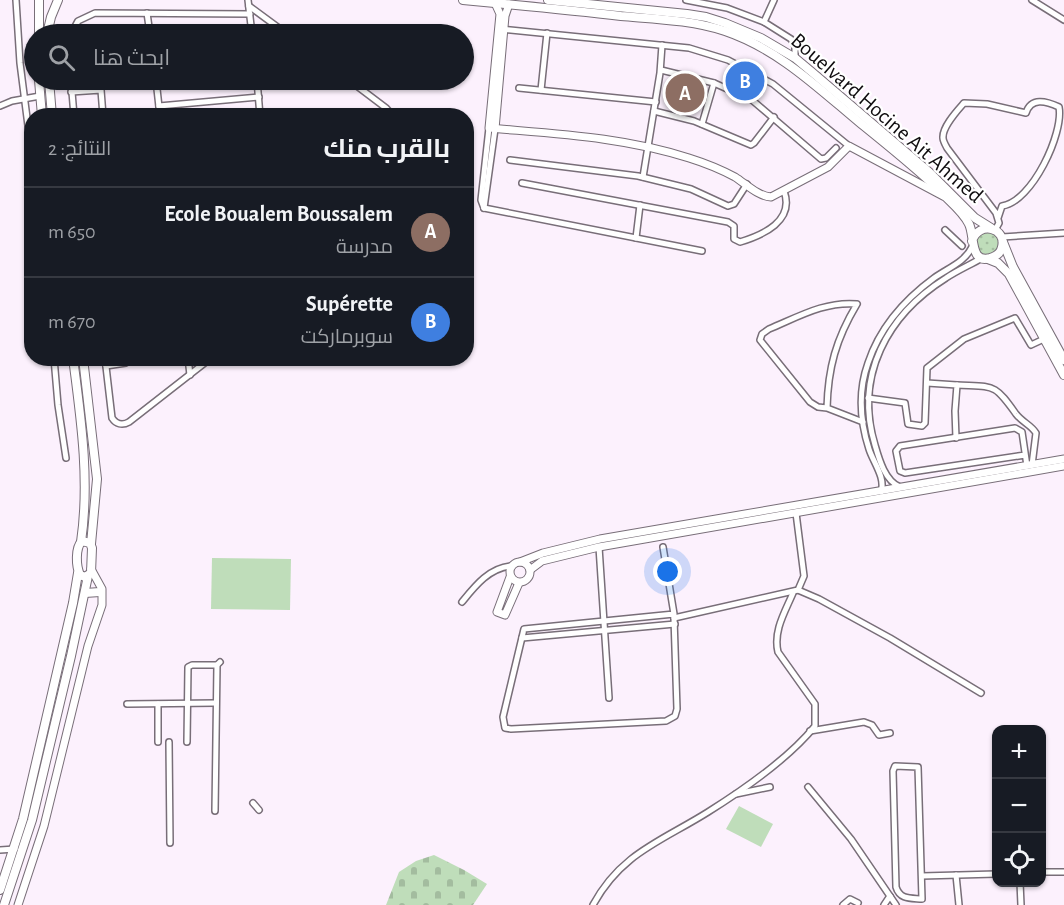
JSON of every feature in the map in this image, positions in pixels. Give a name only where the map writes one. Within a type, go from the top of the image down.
[{"type":"main road","points":[[39,0],[39,21],[49,23],[57,0],[48,0]]},
{"type":"main road","points":[[463,0],[686,22],[723,30],[775,54],[913,167],[970,225],[974,251],[998,263],[1009,273],[1064,375]]},
{"type":"main road","name":"Bouelvard Hocine Ait Ahmed","points":[[548,0],[706,17],[761,38],[795,58],[929,172],[975,218],[993,229]]},
{"type":"main road","points":[[40,90],[41,108]]},
{"type":"main road","points":[[50,90],[51,108]]},
{"type":"main road","points":[[972,244],[977,232],[986,228],[993,229],[1002,240],[1013,267],[1064,360]]},
{"type":"main road","points":[[985,258],[997,255],[1002,247],[1002,240]]},
{"type":"main road","points":[[0,890],[15,849],[59,667],[78,573],[78,547],[81,542],[86,503],[86,479],[74,366]]},
{"type":"main road","points":[[4,905],[32,820],[90,574],[97,479],[84,366]]},
{"type":"main road","points":[[81,542],[91,544]]},
{"type":"main road","points":[[78,573],[82,576],[90,574]]},
{"type":"main road","points":[[85,593],[102,594]]},
{"type":"street","points":[[16,0],[25,108]]},
{"type":"street","points":[[686,0],[727,8],[764,22],[792,39],[796,50],[795,58]]},
{"type":"street","points":[[764,22],[774,0]]},
{"type":"street","points":[[1032,0],[1064,20]]},
{"type":"street","points":[[249,3],[251,24]]},
{"type":"street","points":[[249,3],[275,24]]},
{"type":"street","points":[[495,3],[500,14],[501,29]]},
{"type":"street","points":[[509,4],[501,29],[484,208],[702,251]]},
{"type":"street","points":[[76,24],[95,12],[250,14]]},
{"type":"street","points":[[147,13],[149,24]]},
{"type":"street","points":[[501,29],[689,48],[712,55],[759,75],[787,94],[849,146],[945,198]]},
{"type":"street","points":[[541,90],[547,33]]},
{"type":"street","points":[[644,177],[661,70],[662,45]]},
{"type":"street","points":[[661,70],[714,83],[752,100],[821,159],[826,158],[836,148]]},
{"type":"street","points":[[702,124],[714,83]]},
{"type":"street","points":[[519,88],[656,102]]},
{"type":"street","points":[[73,108],[71,92],[101,90],[102,108]]},
{"type":"street","points":[[157,90],[159,106],[259,96]]},
{"type":"street","points":[[258,90],[260,108]]},
{"type":"street","points":[[362,90],[386,108]]},
{"type":"street","points":[[0,106],[24,98],[40,96]]},
{"type":"street","points":[[993,229],[998,218],[1002,206],[1013,203],[1027,191],[1047,163],[1054,147],[1061,115],[1059,107],[1034,102],[1029,105],[1026,113],[987,104],[964,103],[944,133],[944,140],[948,148],[981,190],[998,218]]},
{"type":"street","points":[[654,111],[702,124],[751,145],[774,117]]},
{"type":"street","points":[[492,128],[648,146],[711,165],[768,197],[777,196],[828,167],[849,146]]},
{"type":"street","points":[[510,160],[644,177],[692,189],[728,206],[734,204],[747,184]]},
{"type":"street","points":[[522,183],[730,222],[734,228],[734,239],[740,242],[770,231],[776,225],[787,207],[784,191]]},
{"type":"street","points":[[636,238],[640,205]]},
{"type":"street","points":[[945,230],[962,249],[972,244]]},
{"type":"street","points":[[1002,240],[1064,233]]},
{"type":"street","points":[[881,492],[883,483],[868,448],[863,422],[861,394],[868,363],[883,330],[897,310],[929,282],[964,258],[972,244]]},
{"type":"street","points":[[901,488],[891,482],[876,451],[869,420],[868,398],[872,369],[896,323],[923,295],[945,278],[985,258]]},
{"type":"street","points":[[827,408],[828,381],[833,355],[857,304],[821,307],[769,329],[761,337],[761,343],[810,402],[863,422]]},
{"type":"street","points":[[868,398],[905,403],[908,424],[922,426],[925,423],[927,368],[964,339],[1015,318],[1031,345],[1046,338]]},
{"type":"street","points":[[55,366],[66,458]]},
{"type":"street","points":[[106,366],[112,418],[119,424],[129,422],[201,366]]},
{"type":"street","points":[[189,366],[190,375]]},
{"type":"street","points":[[927,383],[990,387],[1003,395],[1017,416],[1031,426],[1036,433],[1030,465]]},
{"type":"street","points":[[956,438],[957,385]]},
{"type":"street","points":[[1025,454],[905,473],[900,471],[897,447],[1019,429],[1022,432],[1025,454],[1030,465]]},
{"type":"street","points":[[462,602],[485,576],[496,570],[543,553],[600,539],[1064,459]]},
{"type":"street","points":[[510,577],[519,582],[528,579],[530,570],[542,561],[599,547],[1064,465]]},
{"type":"street","points":[[593,905],[610,879],[638,852],[707,813],[734,794],[795,747],[815,726],[815,704],[778,652],[776,644],[778,628],[804,576],[796,513]]},
{"type":"street","points":[[599,547],[609,698]]},
{"type":"street","points":[[663,547],[674,619],[677,709],[675,716],[666,721],[505,728],[503,717],[524,628],[604,621],[674,619]]},
{"type":"street","points":[[520,562],[526,564],[530,570]]},
{"type":"street","points":[[511,566],[510,577],[497,612],[505,615],[519,582]]},
{"type":"street","points":[[18,905],[44,826],[88,646],[102,605],[102,594],[90,574]]},
{"type":"street","points":[[522,638],[605,630],[674,619],[795,591],[826,602],[981,693]]},
{"type":"street","points":[[187,742],[188,667],[219,663],[216,704],[215,811]]},
{"type":"street","points":[[127,704],[216,704]]},
{"type":"street","points":[[158,704],[158,742]]},
{"type":"street","points":[[810,731],[867,722],[872,724],[879,735],[891,733]]},
{"type":"street","points":[[169,742],[170,843]]},
{"type":"street","points":[[895,766],[918,767],[922,876],[922,899],[906,898],[899,894],[896,887],[895,861],[893,771],[895,766]]},
{"type":"street","points":[[734,794],[770,787]]},
{"type":"street","points":[[808,787],[835,817],[896,905]]},
{"type":"street","points":[[253,803],[259,810]]},
{"type":"street","points":[[0,850],[15,849]]},
{"type":"street","points":[[1046,872],[1064,872]]},
{"type":"street","points":[[922,876],[992,874]]},
{"type":"street","points":[[956,875],[959,905]]},
{"type":"street","points":[[1020,887],[1021,905]]},
{"type":"street","points":[[884,905],[890,896]]},
{"type":"street","points":[[843,905],[850,899],[858,903]]},
{"type":"green space","points":[[988,231],[996,235],[1000,243],[996,251],[988,255],[980,251],[976,243],[980,235]]},
{"type":"green space","points":[[212,558],[291,559],[290,610],[211,609]]},
{"type":"green space","points":[[739,806],[773,824],[761,847],[726,829]]},
{"type":"green space","points":[[434,855],[487,884],[473,905],[386,905],[399,872],[416,861]]},
{"type":"place","name":"Supérette","points":[[745,81]]},
{"type":"place","name":"Ecole Boualem Boussalem","points":[[685,93]]}]
